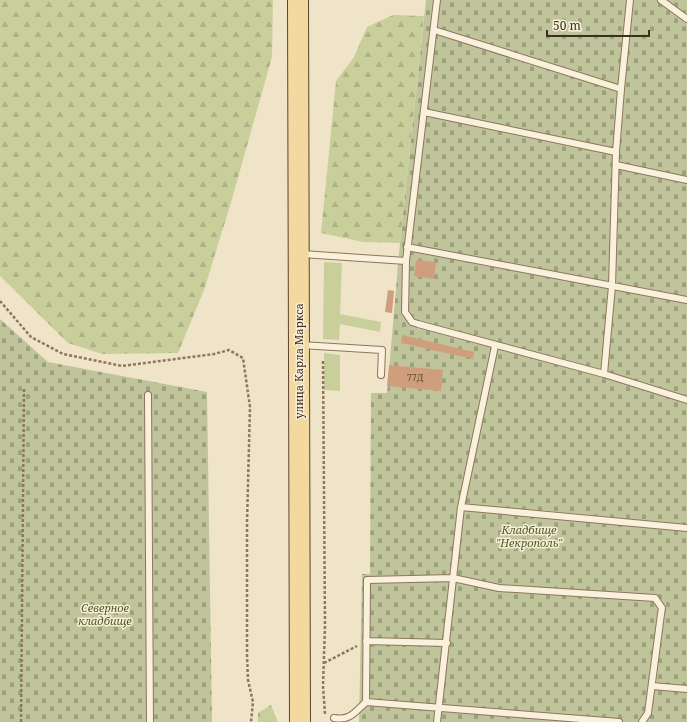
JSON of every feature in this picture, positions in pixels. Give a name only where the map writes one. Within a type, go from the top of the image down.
[{"type":"main road","name":"улица Карла Маркса","points":[[298,0],[300,722]]},
{"type":"lane","points":[[438,0],[407,247],[404,306],[408,318],[418,324],[495,346],[604,374],[687,400]]},
{"type":"lane","points":[[604,374],[612,286],[616,152],[630,0]]},
{"type":"lane","points":[[661,0],[687,19]]},
{"type":"lane","points":[[434,30],[621,89]]},
{"type":"lane","points":[[424,112],[616,152]]},
{"type":"lane","points":[[616,165],[687,180]]},
{"type":"lane","points":[[407,247],[687,300]]},
{"type":"lane","points":[[298,253],[406,261]]},
{"type":"lane","points":[[299,345],[382,350],[381,375]]},
{"type":"lane","points":[[437,722],[461,507],[495,346]]},
{"type":"lane","points":[[148,395],[150,722]]},
{"type":"lane","points":[[461,507],[687,528]]},
{"type":"lane","points":[[334,718],[343,720],[351,717],[366,702],[367,580],[453,578],[499,588],[655,598],[662,608],[648,713],[642,722]]},
{"type":"lane","points":[[366,641],[447,643]]},
{"type":"lane","points":[[652,686],[687,689]]},
{"type":"lane","points":[[366,702],[438,709],[619,722]]},
{"type":"path","points":[[0,301],[32,336],[62,354],[122,366],[214,354],[228,350],[242,358],[250,407],[247,523],[247,655],[248,680],[253,702],[251,722]]},
{"type":"path","points":[[323,361],[325,594],[323,686],[326,720]]},
{"type":"path","points":[[21,722],[24,389]]},
{"type":"path","points":[[324,663],[366,641]]},
{"type":"green space","points":[[0,0],[273,0],[272,57],[230,206],[204,290],[178,353],[102,354],[68,343],[0,276]]},
{"type":"green space","name":"Кладбище \"Некрополь\"","points":[[426,0],[687,0],[687,722],[359,722],[362,574],[370,574],[371,393],[387,393],[400,243]]},
{"type":"green space","points":[[393,15],[424,16],[400,243],[363,242],[321,233],[336,81],[354,57],[367,27]]},
{"type":"green space","points":[[324,262],[342,263],[340,314],[381,322],[380,332],[340,324],[339,340],[323,339]]},
{"type":"green space","name":"Северное кладбище","points":[[0,319],[48,362],[207,392],[212,722],[0,722]]},
{"type":"green space","points":[[324,353],[340,355],[340,391],[324,390]]},
{"type":"green space","points":[[271,705],[278,722],[258,722],[258,713]]},
{"type":"building","points":[[416,260],[436,262],[434,279],[414,276]]},
{"type":"building","points":[[388,290],[394,291],[392,313],[385,312]]},
{"type":"building","points":[[402,335],[474,352],[473,359],[401,343]]},
{"type":"building","points":[[389,365],[443,370],[441,391],[387,386]]}]
